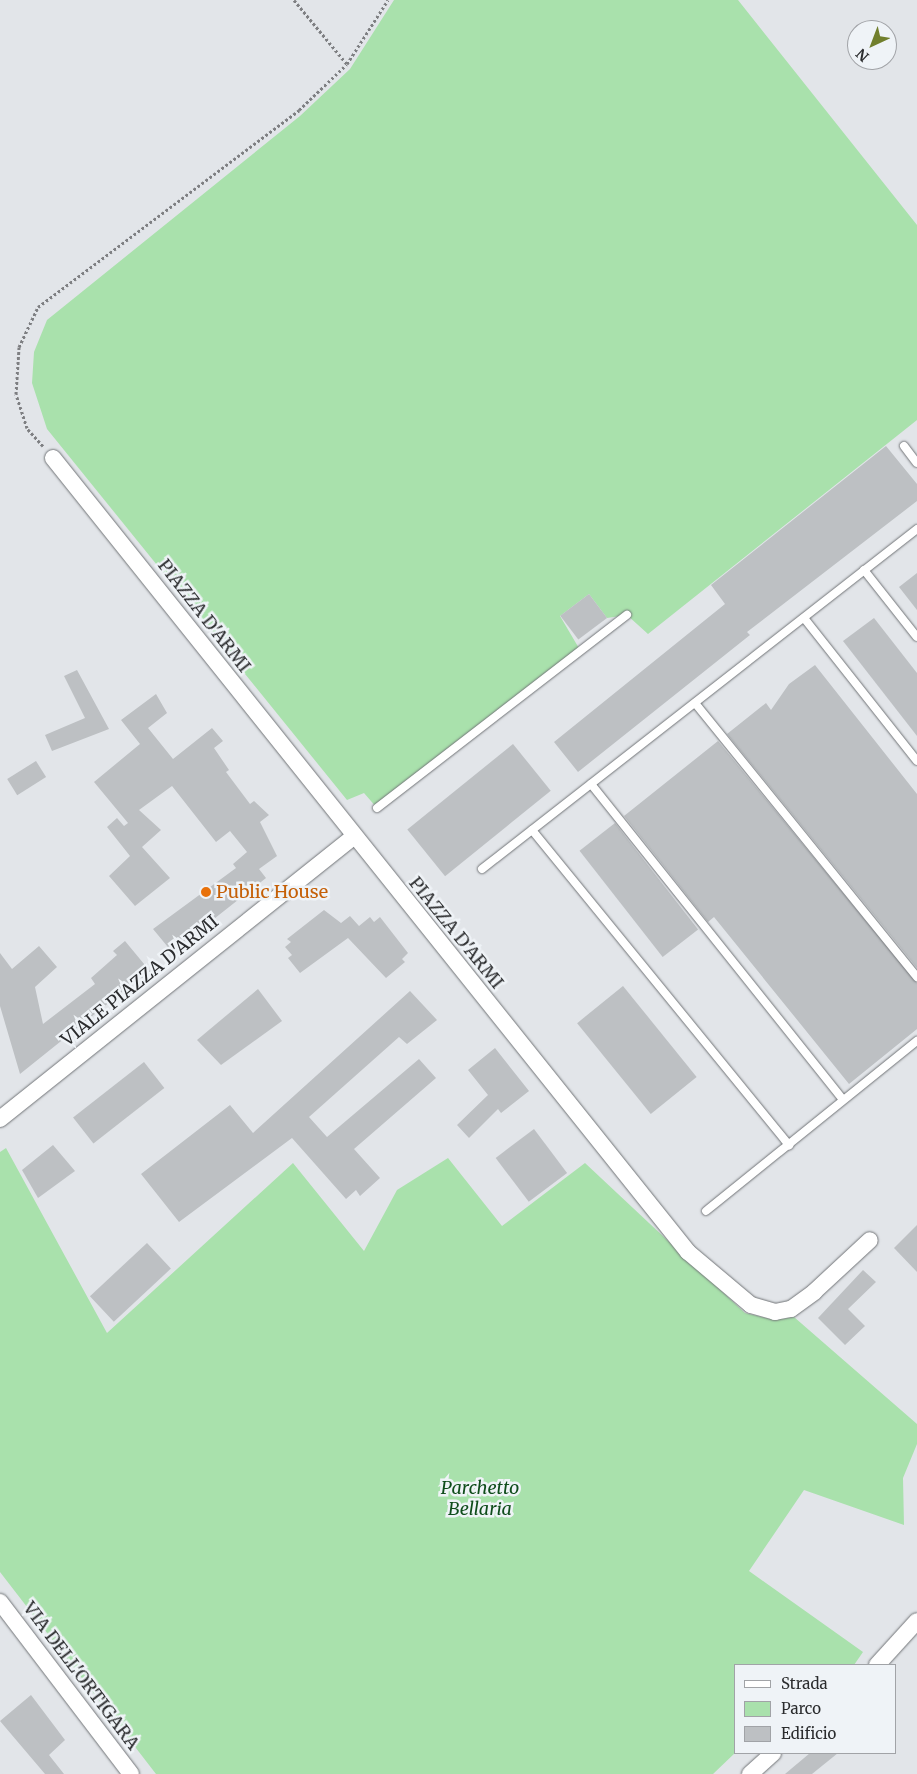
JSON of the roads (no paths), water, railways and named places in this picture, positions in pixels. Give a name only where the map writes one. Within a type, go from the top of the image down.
[{"type":"street","name":"PIAZZA D'ARMI","points":[[53,458],[353,837],[688,1252],[751,1305],[775,1312],[791,1309],[870,1240]]},
{"type":"street","name":"VIALE PIAZZA D'ARMI","points":[[0,1119],[353,837]]},
{"type":"street","name":"VIA DELL'ORTIGARA","points":[[0,1602],[131,1774]]},
{"type":"street","points":[[878,1664],[917,1621]]},
{"type":"street","points":[[750,1774],[772,1754]]},
{"type":"lane","points":[[904,446],[917,463]]},
{"type":"lane","points":[[482,869],[917,530]]},
{"type":"lane","points":[[864,570],[917,637]]},
{"type":"lane","points":[[376,808],[626,615]]},
{"type":"lane","points":[[804,618],[917,761]]},
{"type":"lane","points":[[695,703],[917,977]]},
{"type":"lane","points":[[591,784],[843,1100]]},
{"type":"lane","points":[[532,830],[788,1145]]},
{"type":"lane","points":[[706,1211],[917,1041]]},
{"type":"place","name":"Public House","points":[[206,892]]},
{"type":"park label","name":"Parchetto Bellaria","points":[[480,1499]]}]
